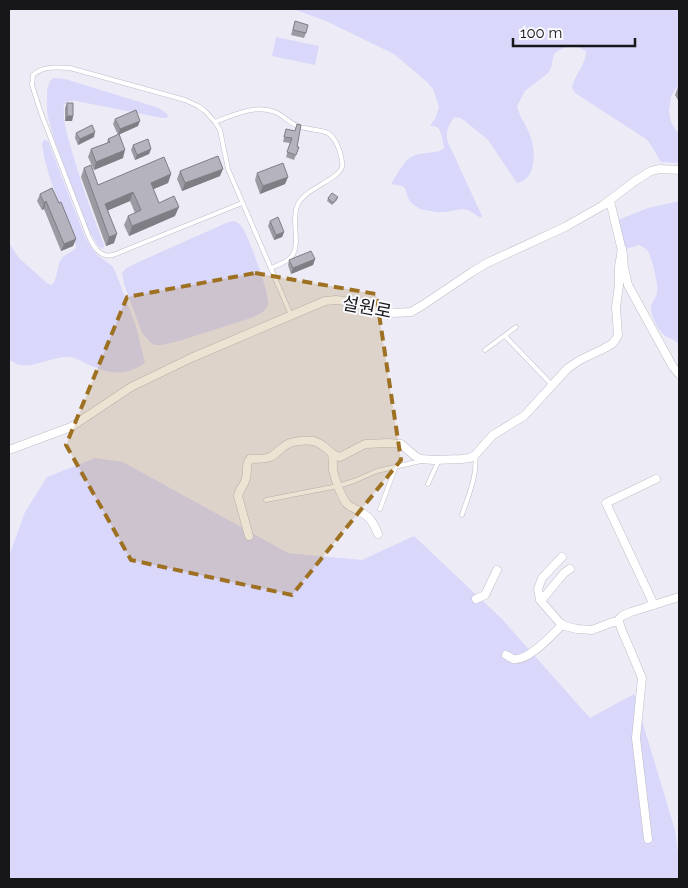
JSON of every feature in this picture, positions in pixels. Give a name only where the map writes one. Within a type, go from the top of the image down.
[{"type":"street","name":"설원로","points":[[9,450],[70,427],[131,387],[191,358],[325,301],[336,300],[355,303],[394,313],[411,312],[487,263],[565,227],[610,201],[651,171],[660,168],[679,170]]},
{"type":"street","points":[[610,201],[628,285],[673,367],[679,374]]},
{"type":"street","points":[[250,536],[238,496],[246,478],[248,460],[267,458],[288,444],[318,442],[325,446],[332,454],[340,457],[365,444],[395,442],[401,444],[415,456],[429,460],[461,460],[475,455],[493,435],[524,416],[568,368],[616,340],[618,335],[616,307],[620,285],[619,267],[622,250]]},
{"type":"street","points":[[332,454],[334,473],[346,502],[350,507],[365,514],[373,523],[378,534]]},
{"type":"street","points":[[654,605],[606,503],[656,479]]},
{"type":"street","points":[[562,557],[539,582],[538,594],[541,601],[562,625],[592,630],[613,622],[619,622]]},
{"type":"street","points":[[541,601],[564,573],[570,569]]},
{"type":"street","points":[[476,599],[485,595],[496,570]]},
{"type":"street","points":[[648,839],[636,738],[642,678],[619,622],[620,618],[627,614],[679,597]]},
{"type":"street","points":[[506,655],[513,659],[518,659],[534,651],[562,625]]},
{"type":"lane","points":[[242,203],[113,255],[101,254],[93,245],[83,224],[41,113],[34,91],[33,75],[41,70],[52,67],[70,68],[185,100],[198,106],[215,122],[222,137],[228,169],[291,315]]},
{"type":"lane","points":[[215,122],[251,110],[268,110],[299,127],[328,133],[337,145],[342,160],[341,170],[299,201],[295,213],[295,250],[290,258],[271,268]]},
{"type":"lane","points":[[485,350],[516,328]]},
{"type":"lane","points":[[506,336],[552,386]]},
{"type":"lane","points":[[462,515],[476,472],[475,455]]},
{"type":"lane","points":[[266,500],[338,486],[377,471],[429,460]]},
{"type":"lane","points":[[428,484],[439,460]]},
{"type":"lane","points":[[380,509],[396,466]]},
{"type":"highlighted area","points":[[255,273],[376,294],[401,460],[292,595],[131,560],[66,445],[127,297]]},
{"type":"shaded area","points":[[293,9],[676,9],[679,11],[679,84],[671,96],[669,112],[671,122],[679,135],[679,163],[661,162],[646,139],[575,93],[572,88],[573,83],[584,61],[586,51],[578,47],[569,47],[561,49],[554,54],[548,73],[525,91],[517,106],[532,141],[534,156],[528,176],[517,183],[488,140],[465,121],[455,117],[448,127],[447,140],[482,216],[481,218],[463,209],[436,212],[420,209],[409,200],[405,188],[391,184],[410,158],[437,152],[444,148],[439,129],[430,126],[436,117],[439,107],[433,89],[394,54],[326,21]]},
{"type":"shaded area","points":[[276,37],[319,46],[315,65],[272,56]]},
{"type":"shaded area","points":[[53,78],[65,79],[156,107],[168,115],[167,118],[163,118],[76,101],[69,101],[64,105],[64,118],[68,138],[84,191],[104,245],[103,249],[98,246],[88,229],[54,139],[47,110],[47,90]]},
{"type":"shaded area","points":[[45,140],[48,141],[85,237],[96,254],[112,266],[115,271],[136,326],[145,363],[138,367],[123,372],[109,372],[71,357],[25,365],[19,365],[9,360],[9,243],[19,258],[48,284],[52,285],[62,258],[76,248],[53,187],[43,153],[42,144]]},
{"type":"shaded area","points":[[679,201],[679,345],[662,333],[656,325],[651,311],[652,303],[657,293],[657,284],[648,251],[639,245],[624,248],[618,220],[648,208]]},
{"type":"shaded area","points":[[233,221],[242,227],[254,254],[268,298],[266,309],[254,317],[179,341],[162,345],[155,345],[150,342],[142,333],[124,284],[122,273],[132,265]]},
{"type":"shaded area","points":[[95,458],[123,462],[288,553],[362,560],[414,536],[503,620],[590,718],[634,694],[675,830],[679,879],[9,879],[9,556],[25,512],[47,477]]},
{"type":"building","points":[[295,21],[308,25],[306,33],[293,30]]},
{"type":"building","points":[[67,103],[73,103],[73,116],[67,116]]},
{"type":"building","points":[[136,110],[140,121],[120,129],[115,119]]},
{"type":"building","points":[[297,124],[301,125],[297,147],[299,147],[296,155],[287,152],[292,138],[284,137],[286,129],[295,131]]},
{"type":"building","points":[[92,125],[95,132],[80,139],[76,133]]},
{"type":"building","points":[[119,134],[125,150],[96,162],[91,149],[110,142],[108,139]]},
{"type":"building","points":[[148,139],[151,149],[137,155],[133,145]]},
{"type":"building","points":[[218,156],[223,169],[185,183],[180,171]]},
{"type":"building","points":[[164,157],[171,174],[151,183],[159,203],[174,196],[179,207],[132,226],[128,216],[141,210],[133,192],[105,204],[117,234],[109,237],[84,168],[91,165],[98,185]]},
{"type":"building","points":[[283,163],[288,177],[263,186],[257,173]]},
{"type":"building","points":[[52,188],[59,203],[61,202],[76,239],[64,244],[46,201],[44,203],[40,194]]},
{"type":"building","points":[[332,193],[338,197],[333,203],[328,198]]},
{"type":"building","points":[[278,217],[284,232],[276,235],[270,221]]},
{"type":"building","points":[[311,251],[315,259],[293,268],[289,260]]}]
